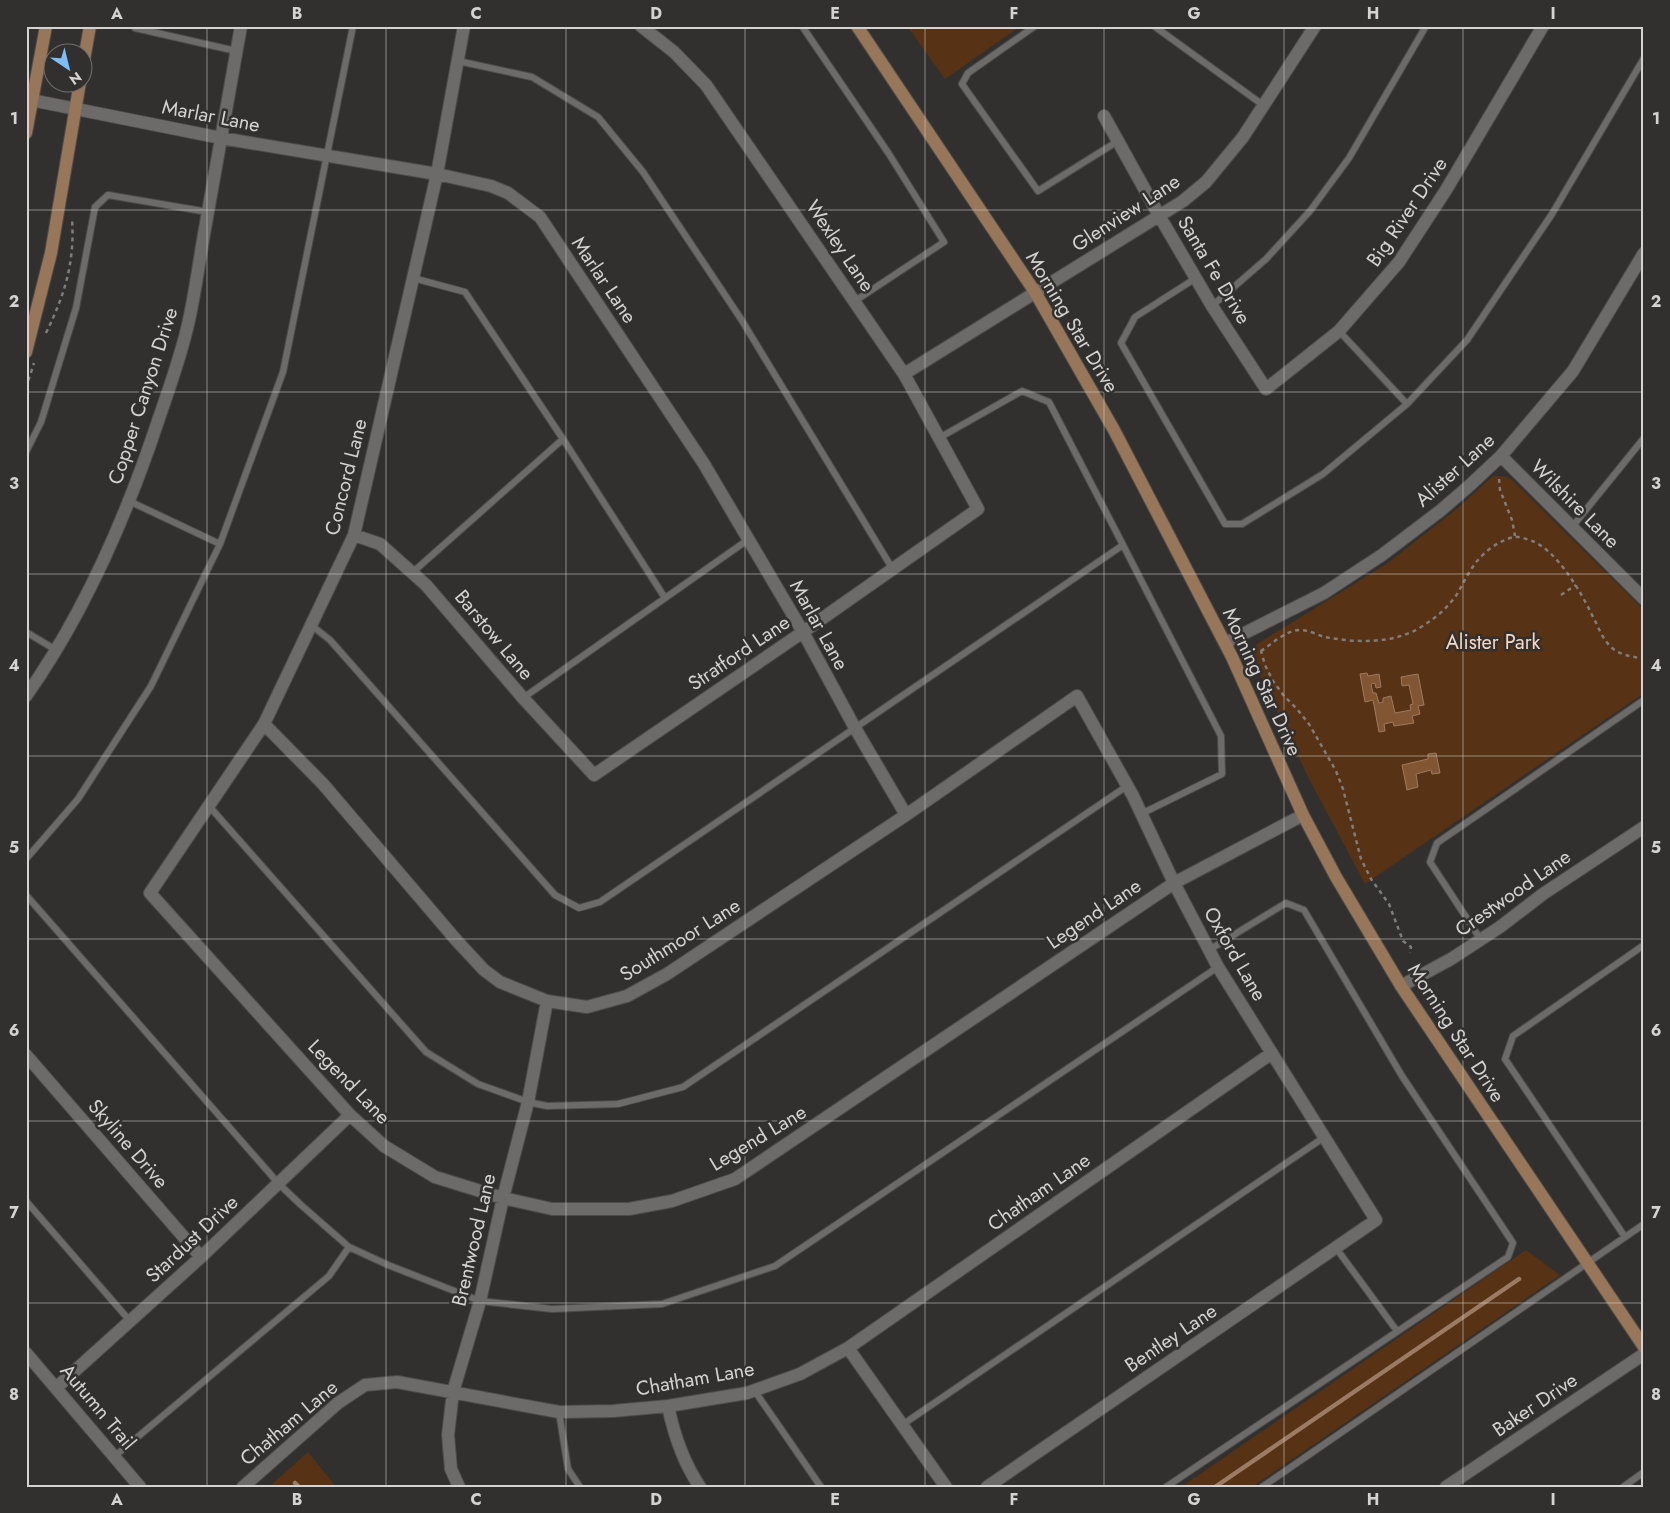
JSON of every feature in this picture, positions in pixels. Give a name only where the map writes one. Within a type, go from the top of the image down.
[{"type":"street","points":[[26,133],[29,100],[46,26]]},
{"type":"street","points":[[87,42],[90,26]]},
{"type":"street","name":"Copper Canyon Drive","points":[[26,696],[74,619],[101,563],[129,502],[147,456],[166,397],[189,321],[241,26]]},
{"type":"street","name":"Concord Lane","points":[[150,893],[264,724],[354,535],[437,174],[464,26]]},
{"type":"street","name":"Wexley Lane","points":[[641,26],[674,52],[706,85],[904,374],[978,508]]},
{"type":"street","name":"Morning Star Drive","points":[[857,26],[1034,292],[1114,430],[1225,643],[1303,814],[1336,877],[1401,986],[1644,1347]]},
{"type":"street","name":"Glenview Lane","points":[[904,374],[1034,292],[1160,217],[1206,182],[1243,138],[1315,26]]},
{"type":"street","name":"Big River Drive","points":[[1266,389],[1339,331],[1404,254],[1446,190],[1544,26]]},
{"type":"street","points":[[26,352],[51,252],[79,92]]},
{"type":"street","name":"Marlar Lane","points":[[29,100],[221,138],[437,174],[491,186],[508,193],[540,217],[704,464],[803,632],[855,728],[906,815]]},
{"type":"street","name":"Santa Fe Drive","points":[[1104,116],[1212,306],[1266,389]]},
{"type":"street","name":"Alister Lane","points":[[1225,643],[1324,593],[1382,554],[1440,511],[1501,456],[1573,371],[1644,253]]},
{"type":"street","name":"Wilshire Lane","points":[[1501,456],[1644,599]]},
{"type":"street","name":"Stratford Lane","points":[[594,774],[803,632],[978,508]]},
{"type":"street","name":"Barstow Lane","points":[[354,535],[380,544],[413,572],[452,614],[523,698],[594,774]]},
{"type":"street","name":"Oxford Lane","points":[[1077,696],[1127,786],[1174,883],[1218,967],[1323,1138],[1376,1220]]},
{"type":"street","name":"Southmoor Lane","points":[[264,724],[323,784],[484,970],[500,982],[547,1001],[587,1007],[626,996],[667,974],[906,815],[1077,696]]},
{"type":"street","name":"Legend Lane","points":[[150,893],[350,1116],[384,1146],[435,1177],[502,1198],[552,1209],[629,1209],[672,1201],[735,1179],[1174,883],[1303,814]]},
{"type":"street","name":"Crestwood Lane","points":[[1401,986],[1481,940],[1543,894],[1644,826]]},
{"type":"street","name":"Brentwood Lane","points":[[459,1487],[451,1469],[448,1435],[453,1392],[480,1301],[502,1198],[528,1102],[547,1001]]},
{"type":"street","name":"Chatham Lane","points":[[243,1487],[338,1403],[364,1385],[397,1382],[560,1412],[613,1411],[668,1406],[747,1393],[800,1374],[848,1348],[1272,1053]]},
{"type":"street","name":"Skyline Drive","points":[[26,1055],[202,1257]]},
{"type":"street","name":"Stardust Drive","points":[[57,1387],[202,1257],[350,1116]]},
{"type":"street","name":"Bentley Lane","points":[[987,1487],[1376,1220]]},
{"type":"street","points":[[848,1348],[946,1487]]},
{"type":"street","name":"Autumn Trail","points":[[26,1353],[57,1387],[140,1487]]},
{"type":"street","name":"Baker Drive","points":[[1446,1487],[1644,1354]]},
{"type":"street","points":[[668,1406],[674,1434],[690,1473],[700,1487]]},
{"type":"lane","points":[[135,26],[135,28],[236,51]]},
{"type":"lane","points":[[26,859],[78,799],[151,686],[220,544],[283,372],[353,26]]},
{"type":"lane","points":[[802,26],[890,154],[944,242],[855,301]]},
{"type":"lane","points":[[1035,26],[968,74],[962,84],[1038,191],[1118,140]]},
{"type":"lane","points":[[1154,26],[1263,105]]},
{"type":"lane","points":[[1212,306],[1266,259],[1310,211],[1349,158],[1426,26]]},
{"type":"lane","points":[[1196,278],[1135,317],[1121,343],[1225,524],[1242,524],[1323,474],[1407,404],[1467,340],[1552,214],[1644,58]]},
{"type":"lane","points":[[458,61],[532,77],[598,117],[643,172],[741,319],[892,568]]},
{"type":"lane","points":[[26,452],[41,422],[76,308],[95,207],[108,195],[208,212]]},
{"type":"lane","points":[[414,278],[465,292],[563,439],[665,598]]},
{"type":"lane","points":[[1339,331],[1407,404]]},
{"type":"lane","points":[[939,438],[1022,391],[1049,402],[1222,736],[1222,774],[1141,814]]},
{"type":"lane","points":[[1572,527],[1644,438]]},
{"type":"lane","points":[[413,572],[563,439]]},
{"type":"lane","points":[[129,502],[220,544]]},
{"type":"lane","points":[[523,698],[749,539]]},
{"type":"lane","points":[[311,625],[330,640],[555,895],[579,908],[600,902],[1123,545]]},
{"type":"lane","points":[[26,632],[56,650]]},
{"type":"lane","points":[[1481,940],[1430,862],[1438,843],[1644,700]]},
{"type":"lane","points":[[209,806],[426,1052],[478,1084],[528,1102],[547,1106],[618,1104],[683,1087],[1127,786]]},
{"type":"lane","points":[[26,895],[279,1184],[348,1247],[388,1265],[480,1301],[552,1309],[662,1304],[775,1266],[1218,967]]},
{"type":"lane","points":[[1166,1487],[1508,1256],[1513,1243],[1402,1076],[1304,910],[1286,903],[1209,950]]},
{"type":"lane","points":[[1625,1237],[1505,1059],[1513,1036],[1644,945]]},
{"type":"lane","points":[[902,1425],[1323,1138]]},
{"type":"lane","points":[[26,1202],[130,1321]]},
{"type":"lane","points":[[1262,1487],[1644,1224]]},
{"type":"lane","points":[[115,1456],[328,1276],[348,1247]]},
{"type":"lane","points":[[1336,1248],[1397,1331]]},
{"type":"lane","points":[[754,1390],[821,1487]]},
{"type":"lane","points":[[560,1412],[568,1469],[580,1487]]},
{"type":"lane","points":[[1623,1487],[1644,1472]]},
{"type":"path","points":[[1499,479],[1500,490],[1512,520],[1515,536]]},
{"type":"path","points":[[1260,651],[1289,632],[1300,630],[1344,640],[1370,641],[1399,636],[1419,628],[1437,616],[1451,602],[1471,569],[1484,554],[1499,543],[1515,536],[1542,546],[1564,570],[1585,600],[1607,643],[1618,652],[1644,659]]},
{"type":"path","points":[[1561,595],[1576,585]]},
{"type":"path","points":[[1253,647],[1260,651],[1273,681],[1309,724],[1336,771],[1343,789],[1361,859],[1371,880],[1389,904],[1403,941],[1411,947],[1410,953]]},
{"type":"green space","points":[[907,26],[1021,26],[945,79]]},
{"type":"green space","name":"Alister Park","points":[[1493,476],[1504,476],[1511,479],[1644,610],[1644,693],[1365,884],[1308,777],[1252,658],[1253,652],[1257,644],[1388,563],[1459,507]]},
{"type":"green space","points":[[1526,1250],[1560,1275],[1252,1487],[1181,1487]]},
{"type":"green space","points":[[308,1452],[336,1487],[269,1487]]},
{"type":"shaded area","points":[[1367,673],[1368,676],[1379,674],[1381,687],[1376,688],[1375,683],[1371,684],[1373,693],[1376,693],[1379,703],[1383,702],[1383,698],[1391,696],[1395,713],[1411,710],[1410,705],[1413,704],[1409,685],[1402,686],[1401,677],[1418,674],[1424,705],[1418,706],[1420,714],[1412,716],[1414,723],[1394,726],[1393,722],[1384,724],[1385,731],[1379,732],[1373,700],[1365,702],[1360,674]]},
{"type":"shaded area","points":[[1436,753],[1440,773],[1432,774],[1431,770],[1416,774],[1418,787],[1407,790],[1402,765],[1428,759],[1428,754]]},
{"type":"waterway","points":[[1215,1487],[1519,1279]]},
{"type":"waterway","points":[[295,1483],[299,1487]]}]
